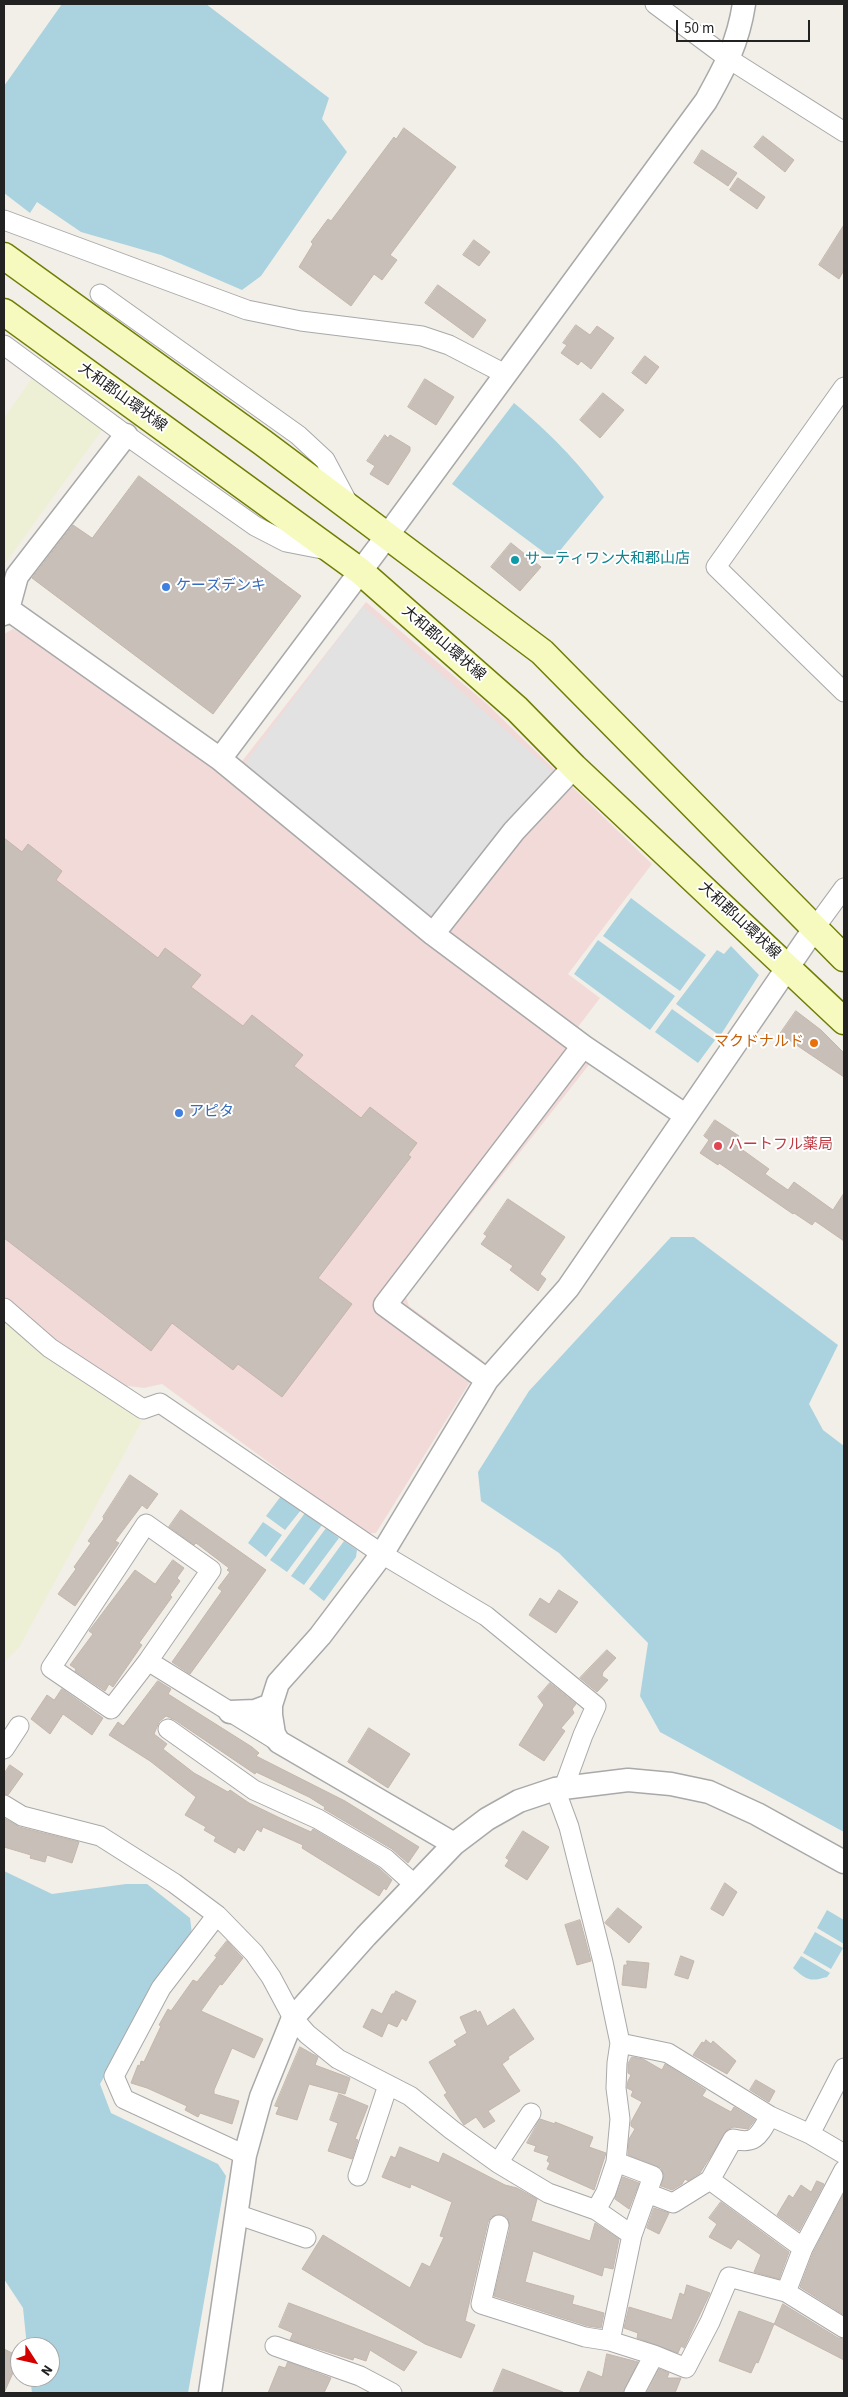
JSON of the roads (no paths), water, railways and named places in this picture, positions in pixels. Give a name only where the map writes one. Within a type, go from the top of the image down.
[{"type":"main road","points":[[4,256],[351,509],[542,652],[844,958]]},
{"type":"main road","name":"大和郡山環状線","points":[[4,312],[360,571],[517,709],[574,767],[844,1021]]},
{"type":"street","points":[[655,4],[729,59],[844,132]]},
{"type":"street","points":[[220,759],[387,536],[706,101],[729,59],[740,30],[744,4]]},
{"type":"street","points":[[4,220],[247,310],[301,321],[422,336],[449,345],[505,374]]},
{"type":"street","points":[[100,294],[298,435],[325,460],[351,509]]},
{"type":"street","points":[[4,345],[126,435],[255,526],[286,542],[333,552]]},
{"type":"street","points":[[844,387],[716,566],[844,692]]},
{"type":"street","points":[[126,435],[17,576],[6,612],[220,759],[433,934],[583,1046],[685,1115]]},
{"type":"street","points":[[433,934],[514,831],[574,767]]},
{"type":"street","points":[[279,1742],[272,1724],[271,1705],[282,1678],[320,1636],[382,1554],[487,1380],[568,1288],[685,1115],[844,888]]},
{"type":"street","points":[[487,1380],[384,1305],[583,1046]]},
{"type":"street","points":[[4,1308],[50,1348],[143,1410],[160,1403],[382,1554],[486,1616],[596,1706],[560,1788],[603,1962],[620,2043],[616,2088],[620,2119],[616,2162],[606,2192],[596,2210]]},
{"type":"street","points":[[146,1524],[211,1570],[148,1662],[111,1709],[50,1668],[146,1524]]},
{"type":"street","points":[[148,1662],[279,1742],[454,1844]]},
{"type":"street","points":[[230,1712],[255,1712],[271,1705]]},
{"type":"street","points":[[4,1749],[19,1726]]},
{"type":"street","points":[[168,1729],[254,1790],[318,1819],[386,1859],[415,1885]]},
{"type":"street","points":[[210,2393],[245,2155],[261,2097],[293,2018],[454,1844],[487,1819],[519,1801],[560,1788],[628,1780],[672,1784],[709,1792],[757,1814],[844,1862]]},
{"type":"street","points":[[4,1805],[22,1816],[100,1836],[174,1883],[217,1915],[254,1953],[271,1977],[293,2018],[307,2034],[338,2059],[410,2096],[498,2164],[548,2193],[596,2210],[632,2235]]},
{"type":"street","points":[[217,1915],[160,1988],[114,2076],[124,2100],[245,2155]]},
{"type":"street","points":[[620,2043],[668,2053],[770,2116],[810,2134],[844,2154]]},
{"type":"street","points":[[810,2134],[844,2068]]},
{"type":"street","points":[[358,2176],[388,2085]]},
{"type":"street","points":[[498,2164],[532,2113]]},
{"type":"street","points":[[647,2193],[673,2203],[710,2180],[732,2139],[746,2142],[758,2136],[770,2116]]},
{"type":"street","points":[[610,2342],[632,2235],[653,2176],[616,2162]]},
{"type":"street","points":[[786,2292],[803,2248],[844,2170]]},
{"type":"street","points":[[710,2180],[803,2248]]},
{"type":"street","points":[[236,2214],[306,2238]]},
{"type":"street","points":[[499,2225],[481,2304],[584,2336],[654,2355],[686,2368],[710,2322],[729,2277],[786,2292],[844,2328]]},
{"type":"street","points":[[275,2346],[360,2376],[392,2393]]},
{"type":"street","points":[[634,2393],[654,2355]]},
{"type":"water","points":[[62,4],[206,4],[329,98],[322,119],[347,152],[261,276],[242,290],[161,255],[81,232],[37,202],[30,213],[4,193],[4,86]]},
{"type":"water","points":[[514,403],[562,447],[604,497],[553,559],[452,484]]},
{"type":"water","points":[[631,898],[706,955],[680,991],[603,936]]},
{"type":"water","points":[[598,940],[675,996],[650,1030],[574,974]]},
{"type":"water","points":[[731,946],[759,975],[720,1036],[676,1004],[717,950],[724,954]]},
{"type":"water","points":[[672,1009],[715,1040],[698,1063],[655,1032]]},
{"type":"water","points":[[671,1237],[694,1237],[838,1345],[809,1404],[823,1430],[844,1446],[844,1832],[660,1732],[640,1696],[648,1643],[559,1553],[481,1501],[478,1472],[529,1391]]},
{"type":"water","points":[[281,1496],[301,1510],[285,1530],[266,1516]]},
{"type":"water","points":[[305,1513],[322,1525],[287,1572],[270,1560]]},
{"type":"water","points":[[263,1522],[282,1535],[266,1557],[248,1543]]},
{"type":"water","points":[[326,1528],[339,1538],[304,1585],[291,1576]]},
{"type":"water","points":[[344,1541],[357,1550],[356,1557],[324,1601],[309,1589]]},
{"type":"water","points":[[4,1871],[52,1894],[126,1884],[147,1884],[190,1918],[192,1934],[154,1988],[100,2084],[111,2113],[218,2164],[226,2176],[188,2393],[32,2393],[31,2387],[60,2387],[60,2337],[26,2337],[23,2308],[4,2279]]},
{"type":"water","points":[[827,1910],[844,1920],[844,1944],[817,1928]]},
{"type":"water","points":[[815,1932],[843,1948],[831,1969],[803,1953]]},
{"type":"water","points":[[801,1956],[830,1973],[827,1977],[821,1979],[808,1979],[793,1968]]},
{"type":"place","name":"サーティワン大和郡山店","points":[[515,560]]},
{"type":"place","name":"ケーズデンキ","points":[[166,587]]},
{"type":"place","name":"マクドナルド","points":[[814,1043]]},
{"type":"place","name":"アピタ","points":[[179,1113]]},
{"type":"place","name":"ハートフル薬局","points":[[718,1146]]}]
